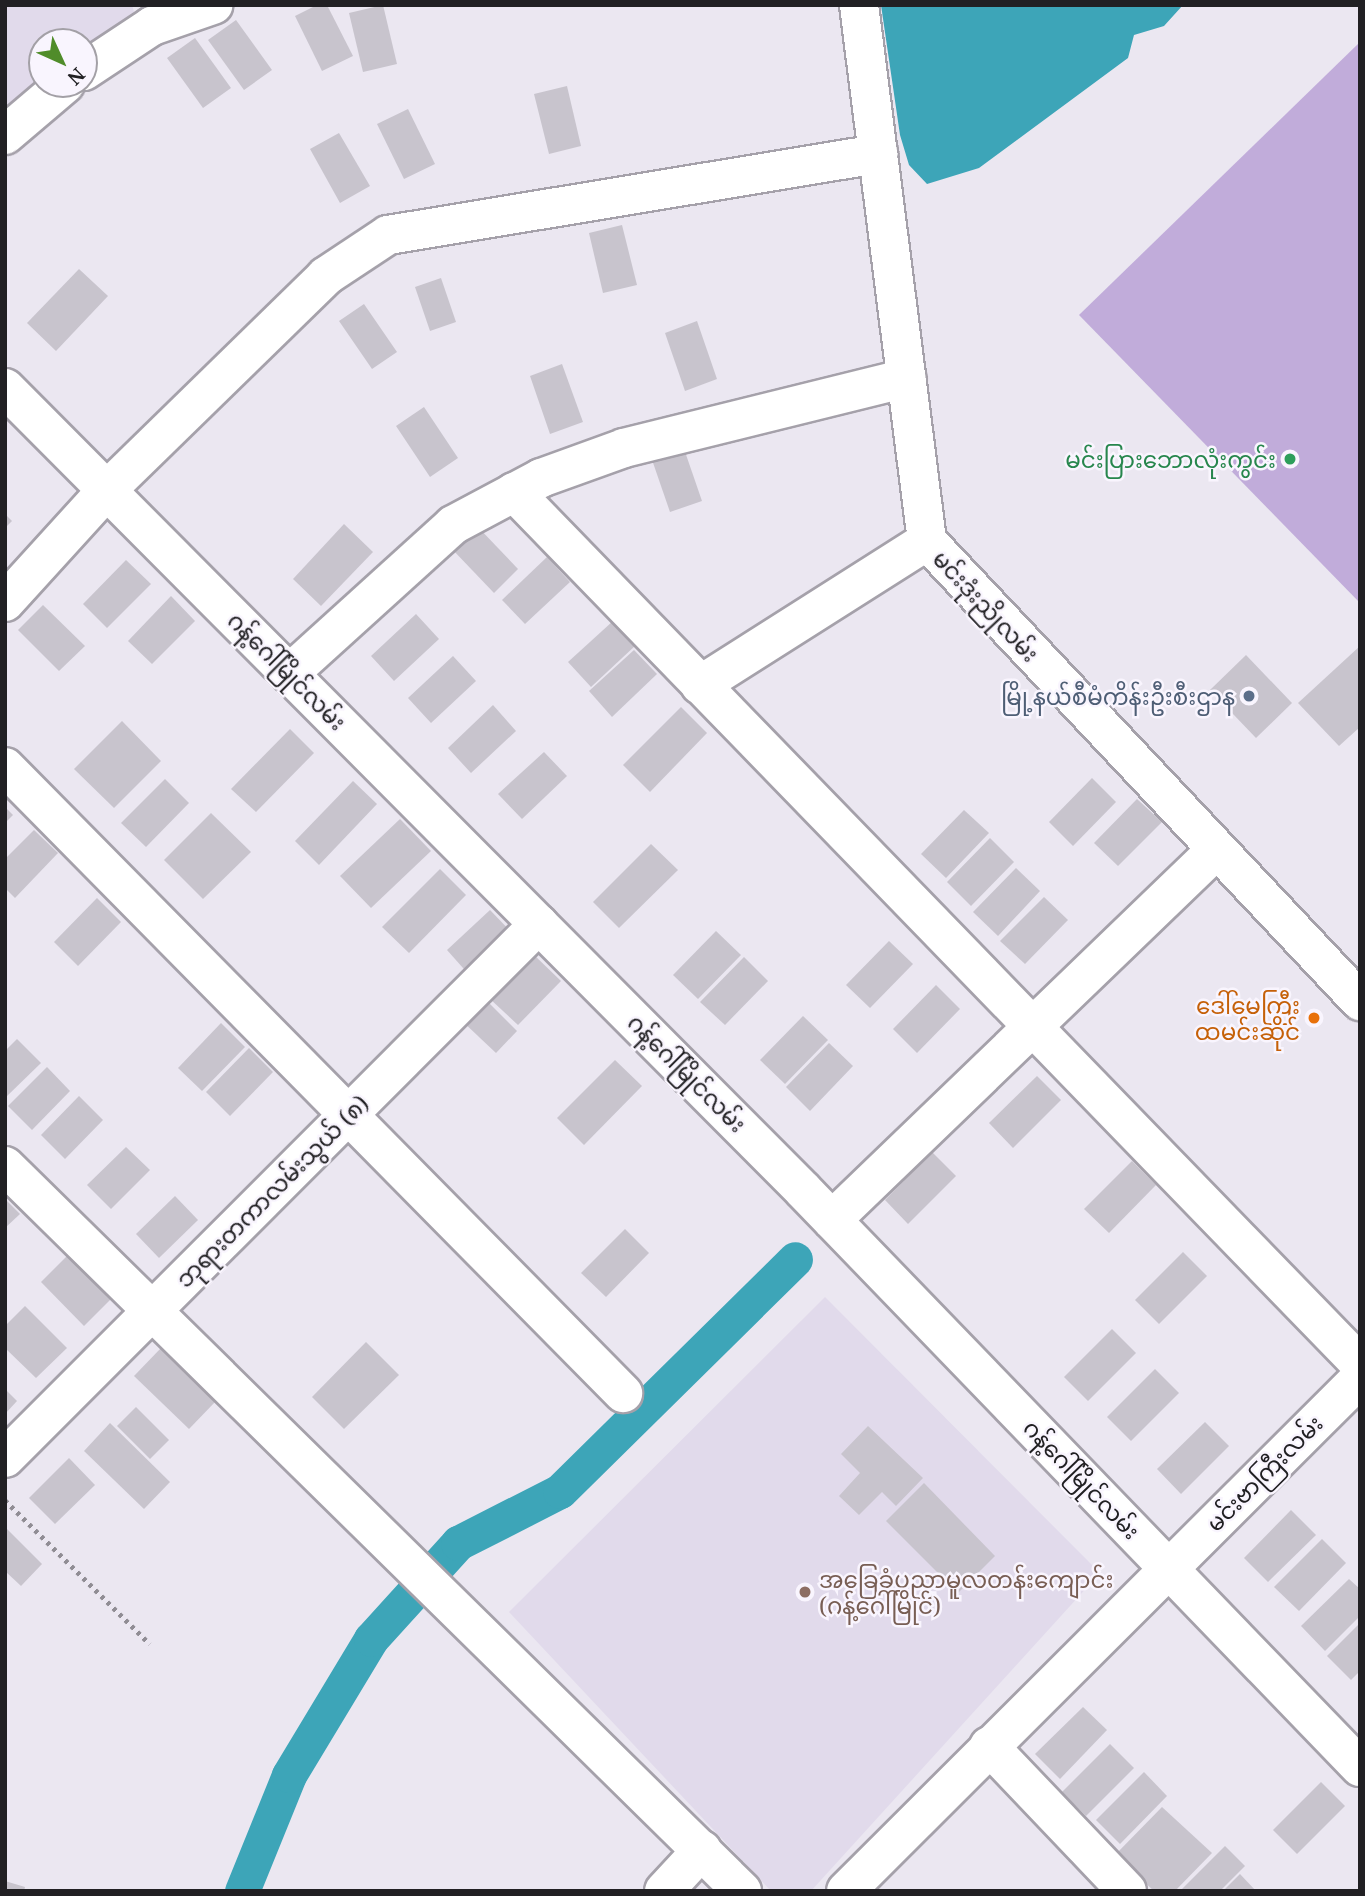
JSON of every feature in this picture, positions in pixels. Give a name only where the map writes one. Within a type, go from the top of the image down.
[{"type":"street","points":[[98,59],[150,15],[213,5]]},
{"type":"street","name":"မင်းဒုံးညိုလမ်း","points":[[859,5],[927,541],[1214,852],[1360,1001]]},
{"type":"street","points":[[5,135],[49,98]]},
{"type":"street","points":[[5,602],[107,490],[326,276],[388,235],[878,154]]},
{"type":"street","points":[[290,673],[453,525],[514,492],[624,448],[906,378]]},
{"type":"street","name":"ဂန့်ဂေါ်မြိုင်လမ်း","points":[[5,388],[821,1208],[1360,1767]]},
{"type":"street","points":[[514,492],[1031,1029],[1360,1364]]},
{"type":"street","points":[[699,685],[927,541]]},
{"type":"street","points":[[5,767],[623,1393]]},
{"type":"street","points":[[821,1208],[1031,1029],[1214,852]]},
{"type":"street","name":"ဘုရားတကာလမ်းသွယ် (၈)","points":[[5,1458],[539,924]]},
{"type":"street","points":[[5,1166],[428,1578],[743,1891]]},
{"type":"street","name":"မင်းဗာကြီးလမ်း","points":[[846,1891],[1360,1378]]},
{"type":"street","points":[[989,1746],[1127,1891]]},
{"type":"street","points":[[664,1891],[702,1850]]},
{"type":"path","points":[[5,1500],[150,1644]]},
{"type":"shaded area","points":[[5,5],[132,5],[135,15],[98,46],[98,28],[28,28],[29,98],[5,124]]},
{"type":"shaded area","name":"မင်းပြားဘောလုံးကွင်း","points":[[1360,42],[1360,603],[1079,315]]},
{"type":"shaded area","name":"အခြေခံပညာမူလတန်းကျောင်း (ဂန့်ဂေါ်မြိုင်)","points":[[825,1297],[1100,1573],[811,1891],[771,1891],[509,1612]]},
{"type":"water","points":[[881,5],[1183,5],[1164,26],[1134,35],[1128,58],[979,168],[927,184],[909,165],[900,135]]},
{"type":"building","points":[[317,5],[327,5],[353,56],[322,71],[295,16]]},
{"type":"building","points":[[383,5],[397,64],[363,72],[349,13]]},
{"type":"building","points":[[236,20],[272,70],[244,90],[208,40]]},
{"type":"building","points":[[195,38],[231,88],[203,108],[167,58]]},
{"type":"building","points":[[567,86],[581,146],[549,154],[534,94]]},
{"type":"building","points":[[408,109],[435,164],[404,179],[377,124]]},
{"type":"building","points":[[339,133],[370,186],[340,203],[310,149]]},
{"type":"building","points":[[622,225],[637,285],[603,293],[589,233]]},
{"type":"building","points":[[79,269],[108,296],[56,351],[27,323]]},
{"type":"building","points":[[441,278],[456,322],[430,331],[415,287]]},
{"type":"building","points":[[364,304],[397,352],[372,369],[339,321]]},
{"type":"building","points":[[697,321],[717,379],[685,391],[665,333]]},
{"type":"building","points":[[562,364],[583,422],[550,434],[530,376]]},
{"type":"building","points":[[424,407],[458,458],[430,477],[396,426]]},
{"type":"building","points":[[682,443],[702,501],[670,512],[650,454]]},
{"type":"building","points":[[5,514],[12,521],[5,528]]},
{"type":"building","points":[[344,524],[373,552],[321,606],[293,579]]},
{"type":"building","points":[[476,525],[518,569],[494,593],[451,548]]},
{"type":"building","points":[[547,557],[570,582],[525,624],[502,600]]},
{"type":"building","points":[[126,560],[151,584],[107,628],[83,604]]},
{"type":"building","points":[[171,596],[195,621],[152,664],[128,641]]},
{"type":"building","points":[[43,605],[85,646],[59,671],[18,630]]},
{"type":"building","points":[[416,614],[439,639],[394,681],[371,656]]},
{"type":"building","points":[[613,621],[636,645],[591,687],[568,662]]},
{"type":"building","points":[[1360,646],[1360,727],[1339,746],[1298,703]]},
{"type":"building","points":[[634,650],[657,674],[612,717],[589,691]]},
{"type":"building","points":[[1246,655],[1292,703],[1256,738],[1210,690]]},
{"type":"building","points":[[453,656],[476,681],[431,723],[408,698]]},
{"type":"building","points":[[493,705],[516,731],[471,773],[448,748]]},
{"type":"building","points":[[681,707],[707,733],[650,792],[623,765]]},
{"type":"building","points":[[122,721],[161,761],[114,808],[74,769]]},
{"type":"building","points":[[290,729],[314,753],[256,812],[231,789]]},
{"type":"building","points":[[544,752],[567,776],[522,819],[498,794]]},
{"type":"building","points":[[1092,778],[1116,802],[1073,846],[1049,822]]},
{"type":"building","points":[[165,779],[189,803],[146,847],[121,823]]},
{"type":"building","points":[[353,781],[377,804],[319,865],[295,841]]},
{"type":"building","points":[[1137,799],[1162,822],[1118,866],[1094,843]]},
{"type":"building","points":[[5,807],[13,815],[5,823]]},
{"type":"building","points":[[964,810],[989,833],[946,878],[921,854]]},
{"type":"building","points":[[211,813],[251,852],[203,899],[164,860]]},
{"type":"building","points":[[400,819],[431,851],[371,908],[340,876]]},
{"type":"building","points":[[34,830],[58,853],[15,898],[5,888],[5,859]]},
{"type":"building","points":[[990,838],[1014,862],[971,906],[947,882]]},
{"type":"building","points":[[651,844],[678,870],[619,928],[593,902]]},
{"type":"building","points":[[1016,868],[1040,891],[998,936],[973,912]]},
{"type":"building","points":[[440,869],[466,895],[409,953],[382,927]]},
{"type":"building","points":[[1044,897],[1068,920],[1025,964],[1000,941]]},
{"type":"building","points":[[97,898],[121,922],[78,966],[54,942]]},
{"type":"building","points":[[490,910],[515,936],[471,977],[447,950]]},
{"type":"building","points":[[716,931],[741,955],[698,999],[673,975]]},
{"type":"building","points":[[889,941],[913,964],[870,1008],[846,985]]},
{"type":"building","points":[[532,953],[561,981],[518,1025],[489,998]]},
{"type":"building","points":[[744,957],[768,981],[725,1025],[700,1002]]},
{"type":"building","points":[[936,985],[960,1009],[917,1053],[893,1029]]},
{"type":"building","points":[[483,997],[517,1031],[496,1053],[461,1020]]},
{"type":"building","points":[[803,1016],[828,1040],[785,1084],[760,1060]]},
{"type":"building","points":[[221,1023],[245,1047],[202,1091],[178,1068]]},
{"type":"building","points":[[17,1039],[41,1063],[5,1098],[5,1051]]},
{"type":"building","points":[[829,1043],[853,1066],[810,1111],[786,1087]]},
{"type":"building","points":[[249,1048],[273,1072],[230,1116],[206,1092]]},
{"type":"building","points":[[615,1060],[642,1086],[584,1145],[557,1118]]},
{"type":"building","points":[[47,1067],[70,1091],[32,1130],[8,1106]]},
{"type":"building","points":[[1037,1076],[1061,1100],[1013,1148],[989,1123]]},
{"type":"building","points":[[79,1096],[103,1120],[65,1159],[41,1135]]},
{"type":"building","points":[[126,1147],[150,1170],[111,1209],[87,1185]]},
{"type":"building","points":[[932,1152],[956,1176],[908,1224],[885,1200]]},
{"type":"building","points":[[1132,1161],[1156,1185],[1109,1233],[1084,1209]]},
{"type":"building","points":[[175,1196],[198,1220],[159,1258],[136,1234]]},
{"type":"building","points":[[5,1199],[20,1214],[5,1228]]},
{"type":"building","points":[[625,1229],[649,1253],[606,1297],[581,1273]]},
{"type":"building","points":[[1183,1252],[1207,1276],[1159,1324],[1135,1300]]},
{"type":"building","points":[[68,1255],[111,1299],[84,1326],[41,1282]]},
{"type":"building","points":[[25,1306],[67,1348],[36,1378],[5,1348],[5,1326]]},
{"type":"building","points":[[1112,1329],[1136,1353],[1088,1401],[1064,1377]]},
{"type":"building","points":[[366,1342],[399,1375],[344,1429],[312,1397]]},
{"type":"building","points":[[161,1348],[216,1401],[189,1429],[134,1376]]},
{"type":"building","points":[[1155,1369],[1179,1393],[1131,1441],[1107,1417]]},
{"type":"building","points":[[5,1389],[17,1401],[5,1414]]},
{"type":"building","points":[[136,1407],[169,1440],[150,1459],[117,1426]]},
{"type":"building","points":[[1205,1422],[1229,1446],[1181,1494],[1157,1469]]},
{"type":"building","points":[[110,1423],[170,1482],[144,1509],[84,1451]]},
{"type":"building","points":[[868,1426],[923,1478],[896,1506],[882,1492],[859,1515],[839,1496],[860,1473],[841,1454]]},
{"type":"building","points":[[69,1458],[95,1485],[55,1524],[29,1498]]},
{"type":"building","points":[[924,1483],[995,1556],[958,1593],[886,1521]]},
{"type":"building","points":[[1291,1510],[1316,1535],[1268,1582],[1244,1558]]},
{"type":"building","points":[[5,1527],[42,1564],[21,1586],[5,1571]]},
{"type":"building","points":[[1322,1539],[1346,1563],[1299,1611],[1274,1587]]},
{"type":"building","points":[[1349,1579],[1360,1589],[1360,1616],[1325,1651],[1301,1626]]},
{"type":"building","points":[[1360,1623],[1360,1671],[1351,1680],[1327,1656]]},
{"type":"building","points":[[1083,1707],[1107,1730],[1060,1779],[1035,1754]]},
{"type":"building","points":[[1110,1744],[1134,1768],[1086,1816],[1062,1792]]},
{"type":"building","points":[[1144,1772],[1167,1796],[1120,1844],[1096,1820]]},
{"type":"building","points":[[1321,1782],[1345,1806],[1297,1854],[1273,1830]]},
{"type":"building","points":[[1162,1807],[1212,1853],[1175,1891],[1154,1891],[1115,1855]]},
{"type":"building","points":[[1225,1846],[1245,1866],[1220,1891],[1180,1891]]},
{"type":"building","points":[[1240,1874],[1256,1891],[1223,1891]]},
{"type":"building","points":[[5,1881],[25,1887],[24,1891],[5,1891]]},
{"type":"waterway","points":[[242,1891],[289,1775],[371,1639],[458,1543],[560,1491],[795,1259]]},
{"type":"place","name":"မင်းပြားဘောလုံးကွင်း","points":[[1290,459]]},
{"type":"place","name":"မြို့နယ်စီမံကိန်းဦးစီးဌာန","points":[[1249,696]]},
{"type":"place","name":"ဒေါ်မေကြီး ထမင်းဆိုင်","points":[[1314,1018]]},
{"type":"place","name":"အခြေခံပညာမူလတန်းကျောင်း (ဂန့်ဂေါ်မြိုင်)","points":[[805,1592]]}]
